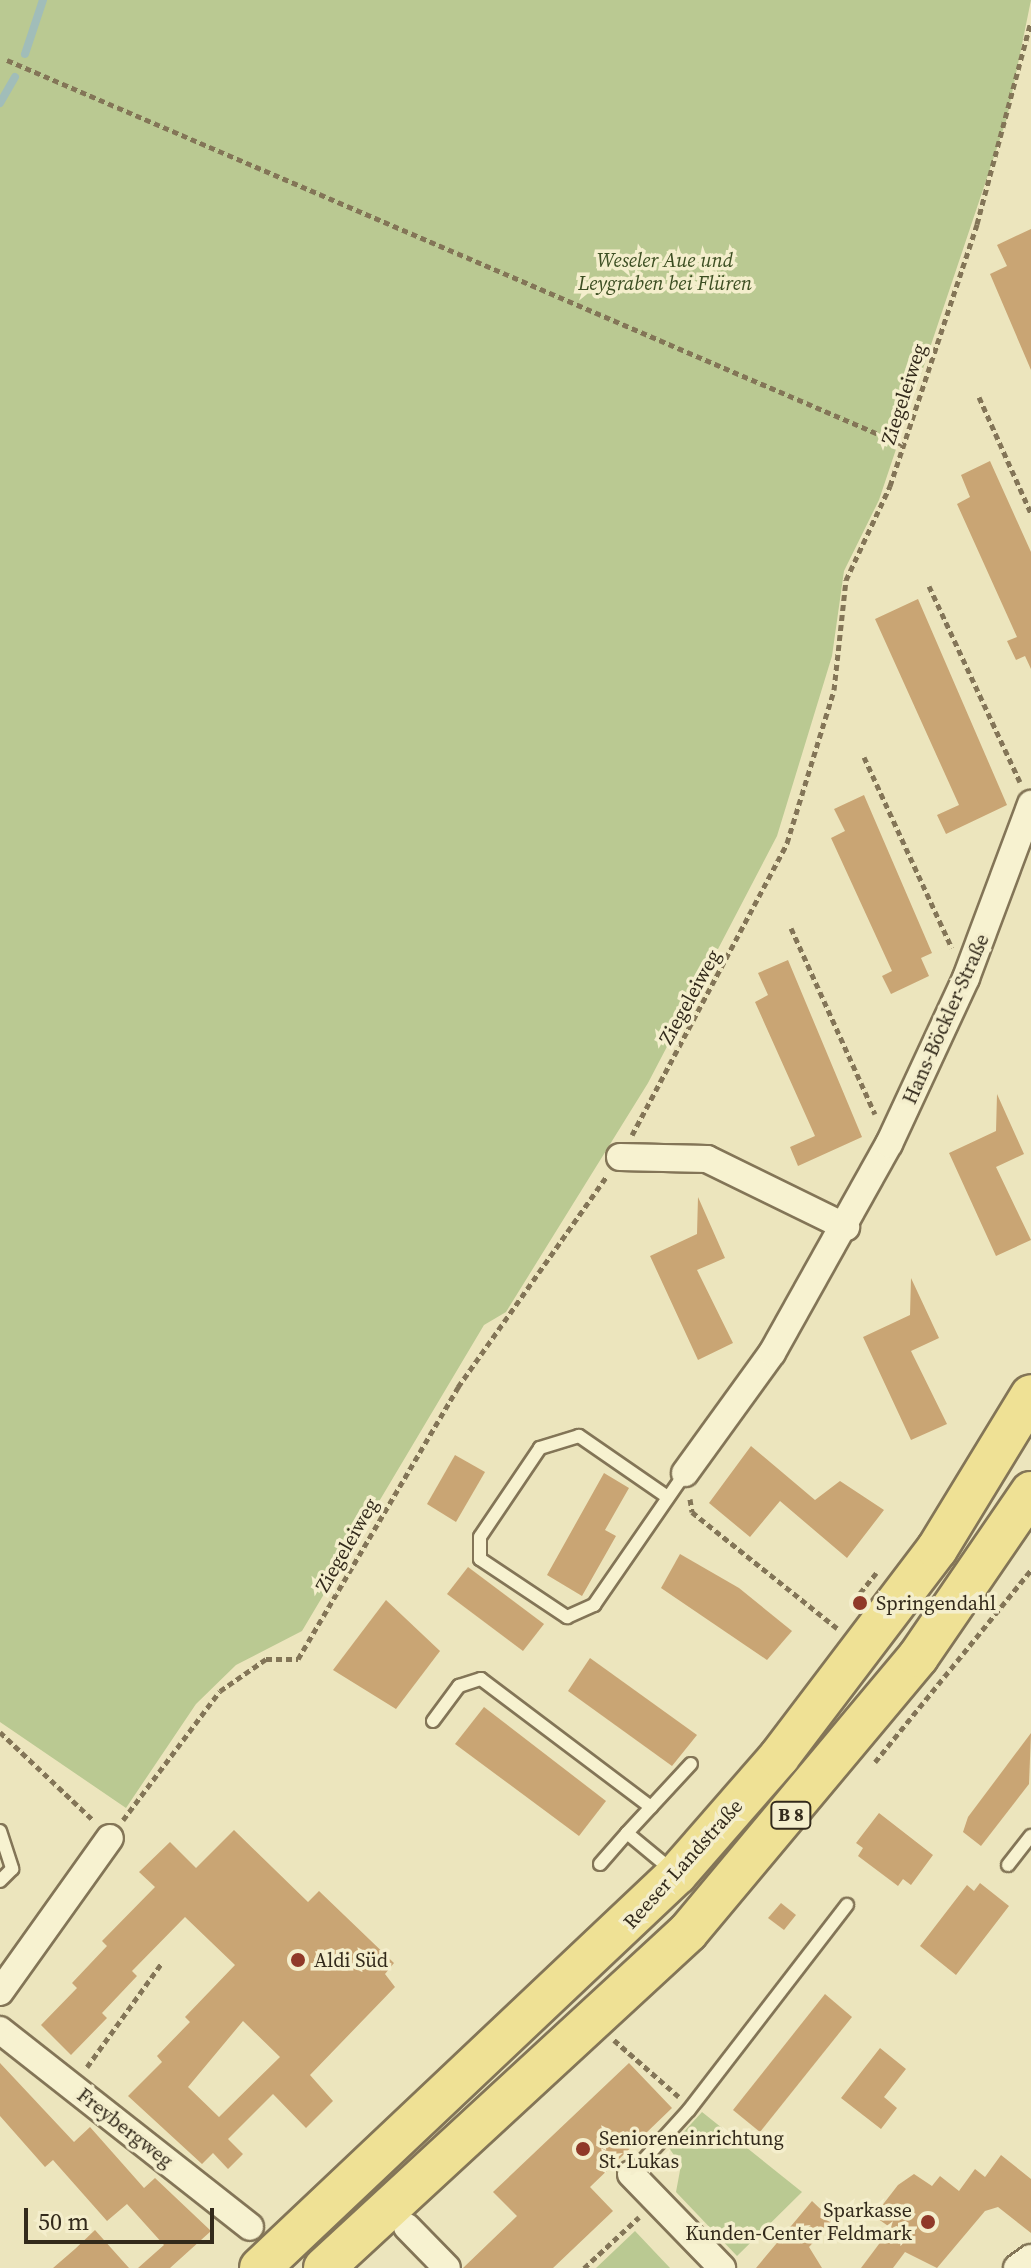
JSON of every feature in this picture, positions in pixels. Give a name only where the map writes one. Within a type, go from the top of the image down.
[{"type":"main road","name":"Reeser Landstraße","points":[[260,2268],[677,1874],[779,1757],[929,1561],[1031,1395]]},
{"type":"main road","name":"B 8","points":[[324,2268],[688,1932],[918,1657],[1031,1492]]},
{"type":"street","name":"Hans-Böckler-Straße","points":[[685,1473],[772,1353],[846,1227],[889,1144],[966,978],[1031,804]]},
{"type":"street","points":[[620,1157],[707,1159],[846,1227]]},
{"type":"street","points":[[0,1992],[110,1838]]},
{"type":"street","name":"Freybergweg","points":[[0,2030],[250,2227]]},
{"type":"street","points":[[631,2174],[722,2268]]},
{"type":"street","points":[[407,2227],[447,2268]]},
{"type":"street","points":[[1017,2268],[1031,2258]]},
{"type":"lane","points":[[666,1496],[579,1436],[540,1448],[480,1537],[480,1559],[567,1617],[594,1605],[666,1496],[685,1473]]},
{"type":"lane","points":[[433,1721],[459,1686],[481,1679],[651,1807]]},
{"type":"lane","points":[[600,1864],[691,1764]]},
{"type":"lane","points":[[0,1831],[12,1869],[0,1881]]},
{"type":"lane","points":[[627,1833],[677,1874]]},
{"type":"lane","points":[[1008,1865],[1031,1836]]},
{"type":"lane","points":[[631,2174],[689,2110],[847,1905]]},
{"type":"path","name":"Ziegeleiweg","points":[[110,1838],[220,1691],[266,1659],[298,1659],[458,1387],[620,1157],[787,843],[834,690],[846,580],[904,445],[1003,140],[1031,21]]},
{"type":"path","points":[[7,60],[904,445]]},
{"type":"path","points":[[979,397],[1031,513]]},
{"type":"path","points":[[929,586],[1031,804]]},
{"type":"path","points":[[864,757],[966,978]]},
{"type":"path","points":[[791,928],[889,1144]]},
{"type":"path","points":[[685,1473],[692,1512],[837,1628]]},
{"type":"path","points":[[0,1732],[110,1838]]},
{"type":"path","points":[[73,2087],[161,1964]]},
{"type":"path","points":[[610,2037],[689,2110]]},
{"type":"path","points":[[584,2268],[657,2201]]},
{"type":"green space","name":"Weseler Aue und Leygraben bei Flüren","points":[[0,0],[1031,0],[1007,118],[879,500],[844,571],[832,656],[777,836],[648,1083],[506,1312],[484,1325],[302,1631],[236,1665],[196,1704],[126,1808],[0,1722]]},
{"type":"green space","points":[[702,2112],[802,2192],[737,2256],[676,2192],[681,2165],[669,2148]]},
{"type":"green space","points":[[635,2231],[670,2268],[596,2268]]},
{"type":"building","points":[[1031,229],[1031,370],[990,274],[1007,266],[997,245]]},
{"type":"building","points":[[990,461],[1031,552],[1031,669],[1025,656],[1016,660],[1007,641],[1017,637],[957,504],[970,497],[961,475]]},
{"type":"building","points":[[918,599],[1007,805],[946,834],[937,815],[959,805],[875,619]]},
{"type":"building","points":[[864,795],[932,953],[921,958],[929,976],[891,994],[882,976],[892,971],[831,838],[845,831],[834,809]]},
{"type":"building","points":[[788,960],[862,1137],[798,1166],[790,1147],[815,1136],[755,1002],[768,995],[758,973]]},
{"type":"building","points":[[997,1094],[1024,1154],[996,1167],[1031,1240],[996,1256],[949,1153],[996,1131]]},
{"type":"building","points":[[698,1197],[725,1258],[697,1270],[733,1343],[698,1360],[650,1256],[697,1234]]},
{"type":"building","points":[[911,1278],[939,1338],[911,1351],[947,1424],[911,1440],[863,1337],[910,1315]]},
{"type":"building","points":[[751,1446],[815,1500],[840,1481],[884,1510],[847,1558],[780,1501],[750,1537],[709,1503]]},
{"type":"building","points":[[455,1455],[485,1472],[456,1522],[427,1504]]},
{"type":"building","points":[[604,1473],[629,1488],[605,1530],[616,1536],[582,1596],[547,1575]]},
{"type":"building","points":[[680,1554],[739,1588],[792,1631],[767,1660],[661,1588]]},
{"type":"building","points":[[468,1567],[544,1624],[523,1651],[447,1594]]},
{"type":"building","points":[[386,1600],[440,1651],[396,1709],[333,1670]]},
{"type":"building","points":[[590,1658],[697,1735],[672,1766],[568,1691]]},
{"type":"building","points":[[484,1707],[606,1801],[579,1836],[455,1744]]},
{"type":"building","points":[[1031,1733],[1029,1784],[981,1846],[963,1832],[968,1817]]},
{"type":"building","points":[[879,1813],[933,1855],[911,1885],[903,1879],[898,1886],[858,1856],[863,1848],[856,1843]]},
{"type":"building","points":[[234,1830],[308,1902],[319,1891],[394,1963],[385,1974],[395,1987],[310,2075],[333,2101],[306,2128],[273,2094],[228,2139],[243,2154],[228,2169],[213,2153],[202,2164],[128,2096],[162,2062],[157,2056],[190,2022],[185,2017],[235,1965],[185,1917],[132,1971],[137,1976],[102,2013],[107,2018],[71,2055],[41,2025],[77,1988],[72,1983],[107,1946],[102,1941],[155,1887],[139,1872],[170,1842],[196,1868]],"holes":[[[243,2021],[280,2057],[219,2117],[188,2087]]]},
{"type":"building","points":[[980,1883],[1009,1906],[956,1975],[920,1946],[967,1885],[974,1891]]},
{"type":"building","points":[[781,1903],[796,1915],[784,1930],[768,1918]]},
{"type":"building","points":[[825,1994],[852,2017],[760,2132],[733,2110]]},
{"type":"building","points":[[880,2048],[906,2069],[884,2097],[897,2108],[881,2129],[841,2098]]},
{"type":"building","points":[[0,2063],[74,2142],[90,2127],[144,2188],[155,2178],[211,2231],[170,2268],[138,2268],[164,2245],[127,2204],[107,2221],[53,2160],[45,2167],[0,2116]]},
{"type":"building","name":"Senioreneinrichtung St. Lukas","points":[[629,2063],[672,2108],[590,2187],[613,2211],[553,2268],[463,2268],[517,2216],[493,2192]]},
{"type":"building","points":[[1001,2155],[1031,2179],[1031,2233],[998,2207],[985,2211],[937,2268],[905,2252],[893,2268],[861,2268],[891,2228],[874,2216],[898,2185],[914,2174],[932,2186],[940,2176],[959,2191],[975,2169],[985,2177]]},
{"type":"building","points":[[812,2201],[833,2221],[809,2247],[822,2268],[756,2268]]},
{"type":"building","points":[[95,2230],[129,2268],[53,2268],[75,2249]]},
{"type":"waterway","points":[[25,54],[43,0]]},
{"type":"waterway","points":[[0,103],[15,77]]},
{"type":"place","name":"Springendahl","points":[[860,1603]]},
{"type":"place","name":"Aldi Süd","points":[[298,1960]]},
{"type":"place","name":"Senioreneinrichtung St. Lukas","points":[[583,2149]]},
{"type":"place","name":"Sparkasse Kunden-Center Feldmark","points":[[928,2222]]}]
